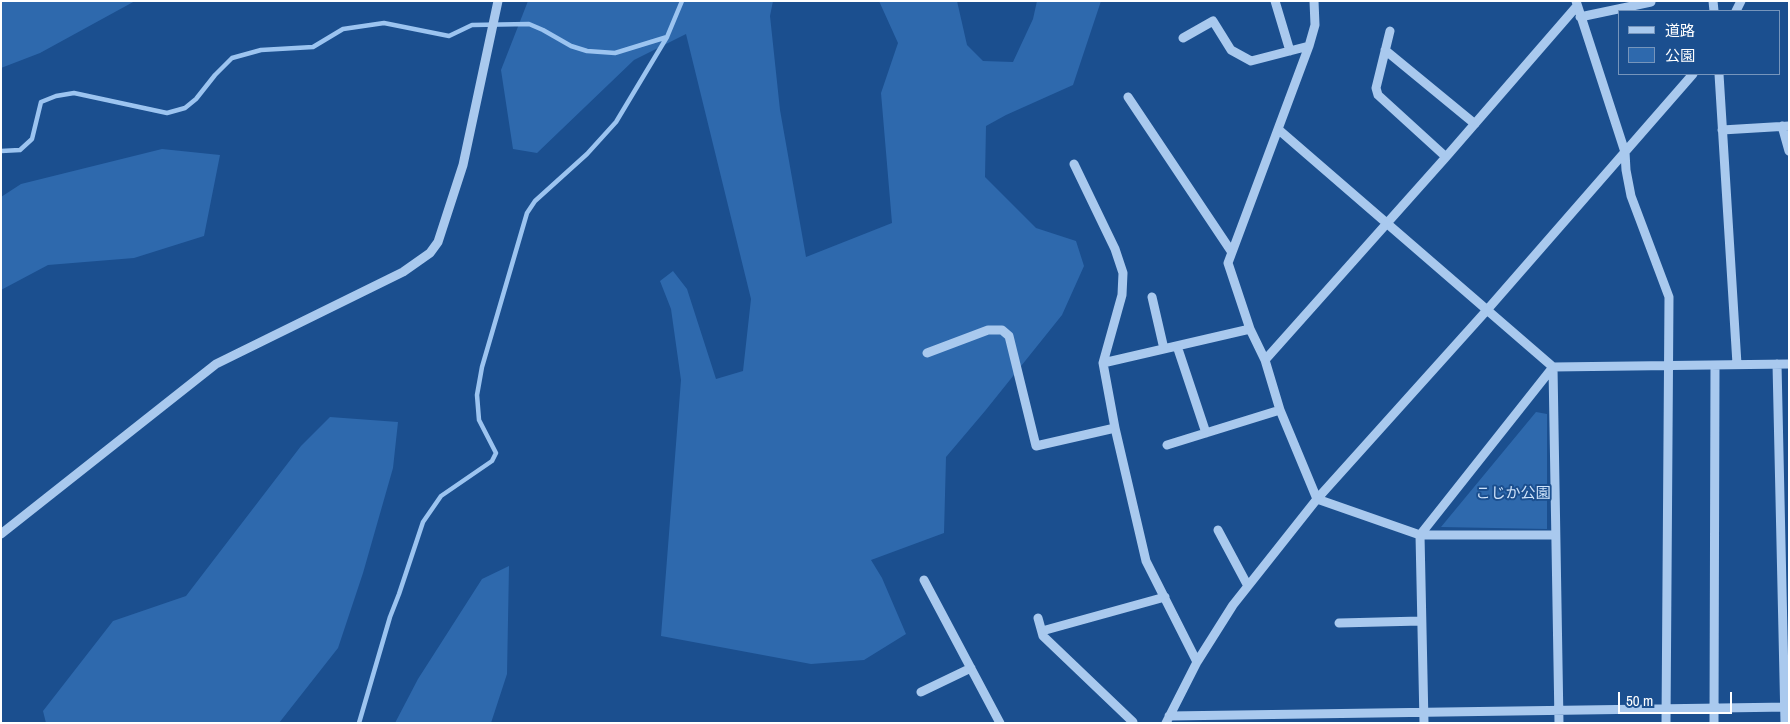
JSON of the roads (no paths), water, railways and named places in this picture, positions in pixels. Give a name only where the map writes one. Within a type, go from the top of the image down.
[{"type":"street","points":[[1,534],[216,364],[403,272],[430,253],[438,242],[463,165],[498,1]]},
{"type":"street","points":[[1275,1],[1290,51]]},
{"type":"street","points":[[1314,1],[1315,26],[1309,46],[1228,263],[1250,329],[1264,360],[1280,410],[1318,499],[1420,535],[1555,535]]},
{"type":"street","points":[[1580,17],[1651,2]]},
{"type":"street","points":[[1576,4],[1625,152],[1631,196],[1670,297],[1666,723]]},
{"type":"street","points":[[1264,360],[1475,124],[1576,4]]},
{"type":"street","points":[[1183,38],[1213,21],[1231,50],[1252,61],[1309,46]]},
{"type":"street","points":[[1390,31],[1376,88],[1378,95],[1446,157]]},
{"type":"street","points":[[1386,50],[1475,124]]},
{"type":"street","points":[[1692,75],[1487,310],[1318,499],[1233,606],[1197,662],[1168,719],[1243,719],[1424,712],[1787,707]]},
{"type":"street","points":[[1718,75],[1737,364]]},
{"type":"street","points":[[1128,97],[1231,251]]},
{"type":"street","points":[[1722,130],[1786,126],[1789,151]]},
{"type":"street","points":[[1279,130],[1552,367],[1789,364]]},
{"type":"street","points":[[1074,164],[1115,249],[1123,273],[1122,295],[1103,364],[1115,428],[1146,561],[1197,662]]},
{"type":"street","points":[[1152,297],[1164,349]]},
{"type":"street","points":[[1103,364],[1250,329]]},
{"type":"street","points":[[928,353],[988,330],[1002,330],[1008,336],[1036,446],[1115,428]]},
{"type":"street","points":[[1177,346],[1206,433]]},
{"type":"street","points":[[1777,364],[1787,707],[1784,723]]},
{"type":"street","points":[[1714,723],[1715,365]]},
{"type":"street","points":[[1552,367],[1559,723]]},
{"type":"street","points":[[1424,723],[1420,535],[1552,367]]},
{"type":"street","points":[[1167,445],[1280,410]]},
{"type":"street","points":[[1218,530],[1248,586]]},
{"type":"street","points":[[924,580],[1000,723]]},
{"type":"street","points":[[1042,631],[1165,597]]},
{"type":"street","points":[[1038,618],[1043,636],[1134,723]]},
{"type":"street","points":[[1339,622],[1421,621]]},
{"type":"street","points":[[921,692],[971,668]]},
{"type":"waterway","points":[[359,723],[390,617],[423,522],[441,496],[492,461],[496,453],[479,420],[477,395],[482,367],[527,213],[535,201],[587,154],[616,122],[667,37],[682,1]]},
{"type":"waterway","points":[[1,151],[20,150],[32,139],[41,102],[56,96],[74,93],[167,113],[185,108],[196,99],[215,75],[232,58],[261,50],[313,47],[343,29],[384,23],[449,36],[472,25],[529,24],[571,46],[587,51],[615,53],[667,37]]},
{"type":"park label","name":"こじか公園","points":[[1513,494]]}]
